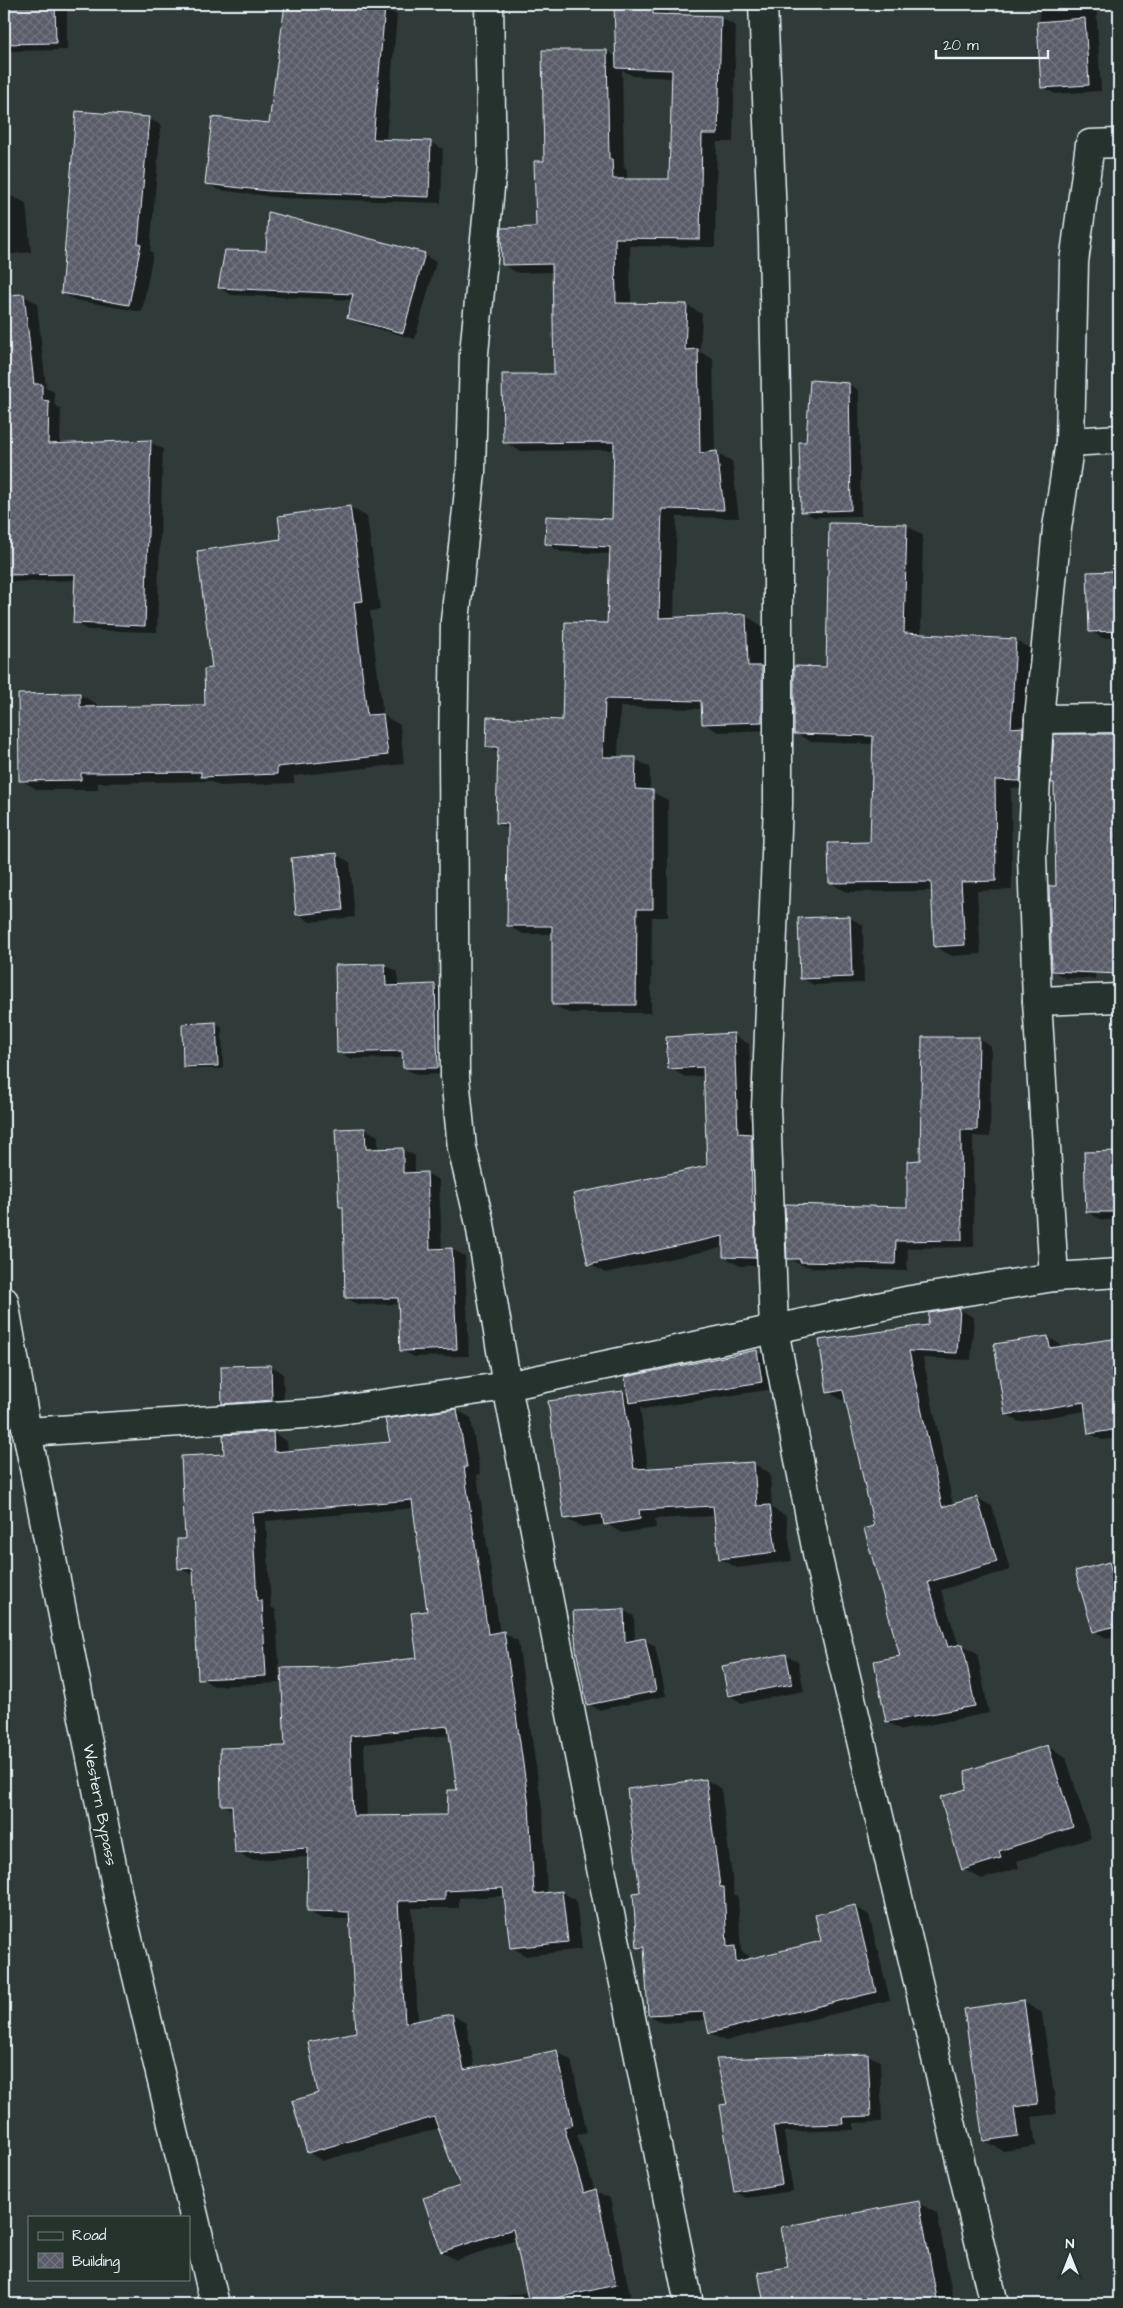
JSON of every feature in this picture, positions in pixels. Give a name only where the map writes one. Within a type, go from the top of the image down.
[{"type":"street","points":[[489,4],[492,168],[474,353],[471,472],[455,621],[453,964],[455,1077],[462,1148],[480,1224],[507,1386],[608,1904],[689,2304]]},
{"type":"street","points":[[763,4],[773,241],[778,492],[778,804],[766,1108],[774,1330],[818,1558],[994,2304]]},
{"type":"street","points":[[1054,1277],[1037,1001],[1032,857],[1039,719],[1057,528],[1070,442],[1074,262],[1090,144],[1119,143]]},
{"type":"street","points":[[1070,442],[1119,439]]},
{"type":"street","points":[[1039,719],[1119,718]]},
{"type":"street","points":[[1037,1001],[1119,998]]},
{"type":"street","points":[[27,1432],[319,1413],[507,1386],[911,1300],[1054,1277],[1119,1273]]},
{"type":"street","name":"Western Bypass","points":[[4,1302],[27,1432],[119,1901],[215,2304]]},
{"type":"building","points":[[4,4],[55,4],[56,43],[4,44]]},
{"type":"building","points":[[285,4],[356,4],[385,7],[373,139],[431,141],[429,197],[269,191],[205,184],[212,117],[269,123]]},
{"type":"building","points":[[614,4],[653,4],[653,14],[721,16],[718,134],[702,134],[700,239],[615,238],[616,303],[687,304],[685,350],[698,349],[700,453],[717,451],[724,510],[662,509],[659,618],[746,614],[748,666],[762,666],[762,722],[702,724],[701,701],[605,699],[603,757],[636,757],[635,789],[653,790],[653,909],[637,909],[636,1005],[552,1005],[552,926],[507,926],[508,824],[496,823],[498,747],[486,747],[487,717],[562,720],[565,622],[607,623],[610,547],[545,544],[546,516],[612,519],[614,442],[503,443],[502,374],[554,374],[552,264],[502,265],[501,236],[502,228],[536,227],[534,161],[544,161],[542,50],[607,50],[609,159],[612,159],[613,179],[669,179],[672,70],[616,68]]},
{"type":"building","points":[[1085,18],[1089,85],[1041,88],[1037,22]]},
{"type":"building","points":[[76,111],[149,117],[138,244],[141,244],[129,305],[61,293]]},
{"type":"building","points":[[268,212],[425,253],[403,333],[347,318],[353,294],[218,288],[225,250],[266,251]]},
{"type":"building","points":[[24,294],[34,384],[42,384],[42,400],[49,401],[48,444],[151,440],[145,626],[73,623],[75,574],[4,575],[4,295]]},
{"type":"building","points":[[810,380],[849,383],[851,510],[801,512],[799,442],[806,442]]},
{"type":"building","points":[[350,506],[363,601],[354,602],[367,715],[383,714],[388,755],[277,767],[277,774],[201,777],[201,772],[81,773],[81,780],[19,781],[18,694],[80,693],[80,707],[205,705],[204,669],[212,668],[197,551],[281,539],[278,516]]},
{"type":"building","points":[[829,523],[907,524],[904,633],[1016,639],[1011,728],[1023,727],[1020,781],[995,780],[996,881],[961,882],[965,945],[934,947],[931,882],[829,883],[828,843],[870,842],[873,736],[794,734],[794,666],[826,667]]},
{"type":"building","points":[[1119,571],[1119,631],[1089,632],[1087,572]]},
{"type":"building","points":[[1054,734],[1119,734],[1119,974],[1052,971],[1049,886],[1056,886],[1054,783],[1051,783]]},
{"type":"building","points":[[337,853],[343,910],[296,915],[291,858]]},
{"type":"building","points":[[850,916],[852,977],[800,979],[798,918]]},
{"type":"building","points":[[385,964],[386,986],[435,984],[438,1068],[403,1068],[402,1051],[337,1053],[335,965]]},
{"type":"building","points":[[216,1022],[218,1066],[183,1067],[182,1024]]},
{"type":"building","points":[[734,1033],[738,1133],[751,1134],[752,1203],[754,1203],[756,1258],[723,1257],[723,1236],[588,1265],[573,1194],[707,1166],[703,1067],[668,1069],[666,1037]]},
{"type":"building","points":[[922,1037],[979,1037],[977,1130],[961,1130],[962,1240],[896,1241],[895,1264],[800,1262],[800,1259],[787,1259],[785,1204],[907,1207],[907,1161],[920,1160]]},
{"type":"building","points":[[365,1128],[366,1149],[403,1148],[403,1173],[427,1172],[430,1249],[452,1248],[457,1349],[400,1351],[398,1298],[345,1298],[343,1207],[339,1207],[335,1129]]},
{"type":"building","points":[[1119,1151],[1119,1212],[1086,1212],[1084,1152]]},
{"type":"building","points":[[960,1308],[957,1353],[909,1351],[942,1507],[977,1497],[997,1562],[928,1582],[948,1647],[963,1644],[975,1706],[886,1722],[874,1661],[900,1656],[864,1529],[874,1526],[843,1390],[827,1393],[819,1340],[928,1325],[929,1313]]},
{"type":"building","points":[[1048,1336],[1050,1348],[1119,1338],[1119,1429],[1088,1434],[1084,1402],[1005,1415],[994,1344]]},
{"type":"building","points":[[757,1350],[762,1382],[629,1403],[625,1377]]},
{"type":"building","points":[[271,1365],[272,1400],[222,1404],[221,1366]]},
{"type":"building","points":[[623,1391],[634,1469],[754,1462],[757,1506],[770,1505],[776,1552],[719,1559],[713,1506],[639,1510],[640,1519],[604,1525],[602,1514],[564,1519],[548,1401]]},
{"type":"building","points":[[457,1409],[467,1467],[464,1467],[488,1634],[504,1631],[529,1806],[534,1894],[562,1891],[568,1942],[510,1948],[503,1888],[445,1891],[445,1900],[398,1901],[405,2023],[452,2014],[464,2070],[557,2050],[573,2125],[564,2127],[584,2193],[596,2189],[616,2285],[529,2304],[513,2229],[441,2252],[423,2198],[460,2186],[434,2117],[307,2153],[292,2101],[318,2093],[308,2042],[356,2032],[349,1912],[307,1911],[308,1848],[235,1853],[232,1805],[221,1805],[220,1748],[285,1746],[281,1668],[336,1667],[417,1658],[411,1613],[427,1611],[412,1500],[252,1513],[257,1601],[262,1601],[266,1676],[198,1679],[193,1568],[178,1569],[177,1539],[185,1539],[181,1456],[224,1454],[223,1435],[273,1432],[274,1452],[390,1442],[385,1419]],"holes":[[[448,1726],[457,1790],[448,1790],[447,1815],[353,1816],[350,1736]]]},
{"type":"building","points":[[1109,1562],[1119,1599],[1119,1625],[1093,1632],[1075,1571]]},
{"type":"building","points":[[624,1609],[625,1642],[645,1638],[656,1691],[587,1705],[576,1649],[573,1611]]},
{"type":"building","points":[[786,1654],[792,1684],[728,1696],[722,1666]]},
{"type":"building","points":[[1048,1745],[1073,1827],[999,1851],[1001,1858],[962,1870],[940,1797],[966,1789],[965,1771]]},
{"type":"building","points":[[706,1779],[720,1887],[724,1887],[727,1947],[735,1946],[736,1962],[821,1941],[815,1915],[855,1905],[876,1992],[709,2033],[704,2012],[648,2015],[644,1947],[637,1948],[633,1893],[640,1892],[627,1789]]},
{"type":"building","points":[[1024,2000],[1038,2104],[1014,2107],[1018,2136],[983,2141],[964,2009]]},
{"type":"building","points":[[868,2054],[871,2116],[842,2117],[843,2124],[773,2126],[782,2184],[734,2192],[720,2105],[727,2104],[716,2059]]},
{"type":"building","points":[[919,2201],[938,2304],[764,2304],[758,2272],[788,2267],[781,2227]]}]
